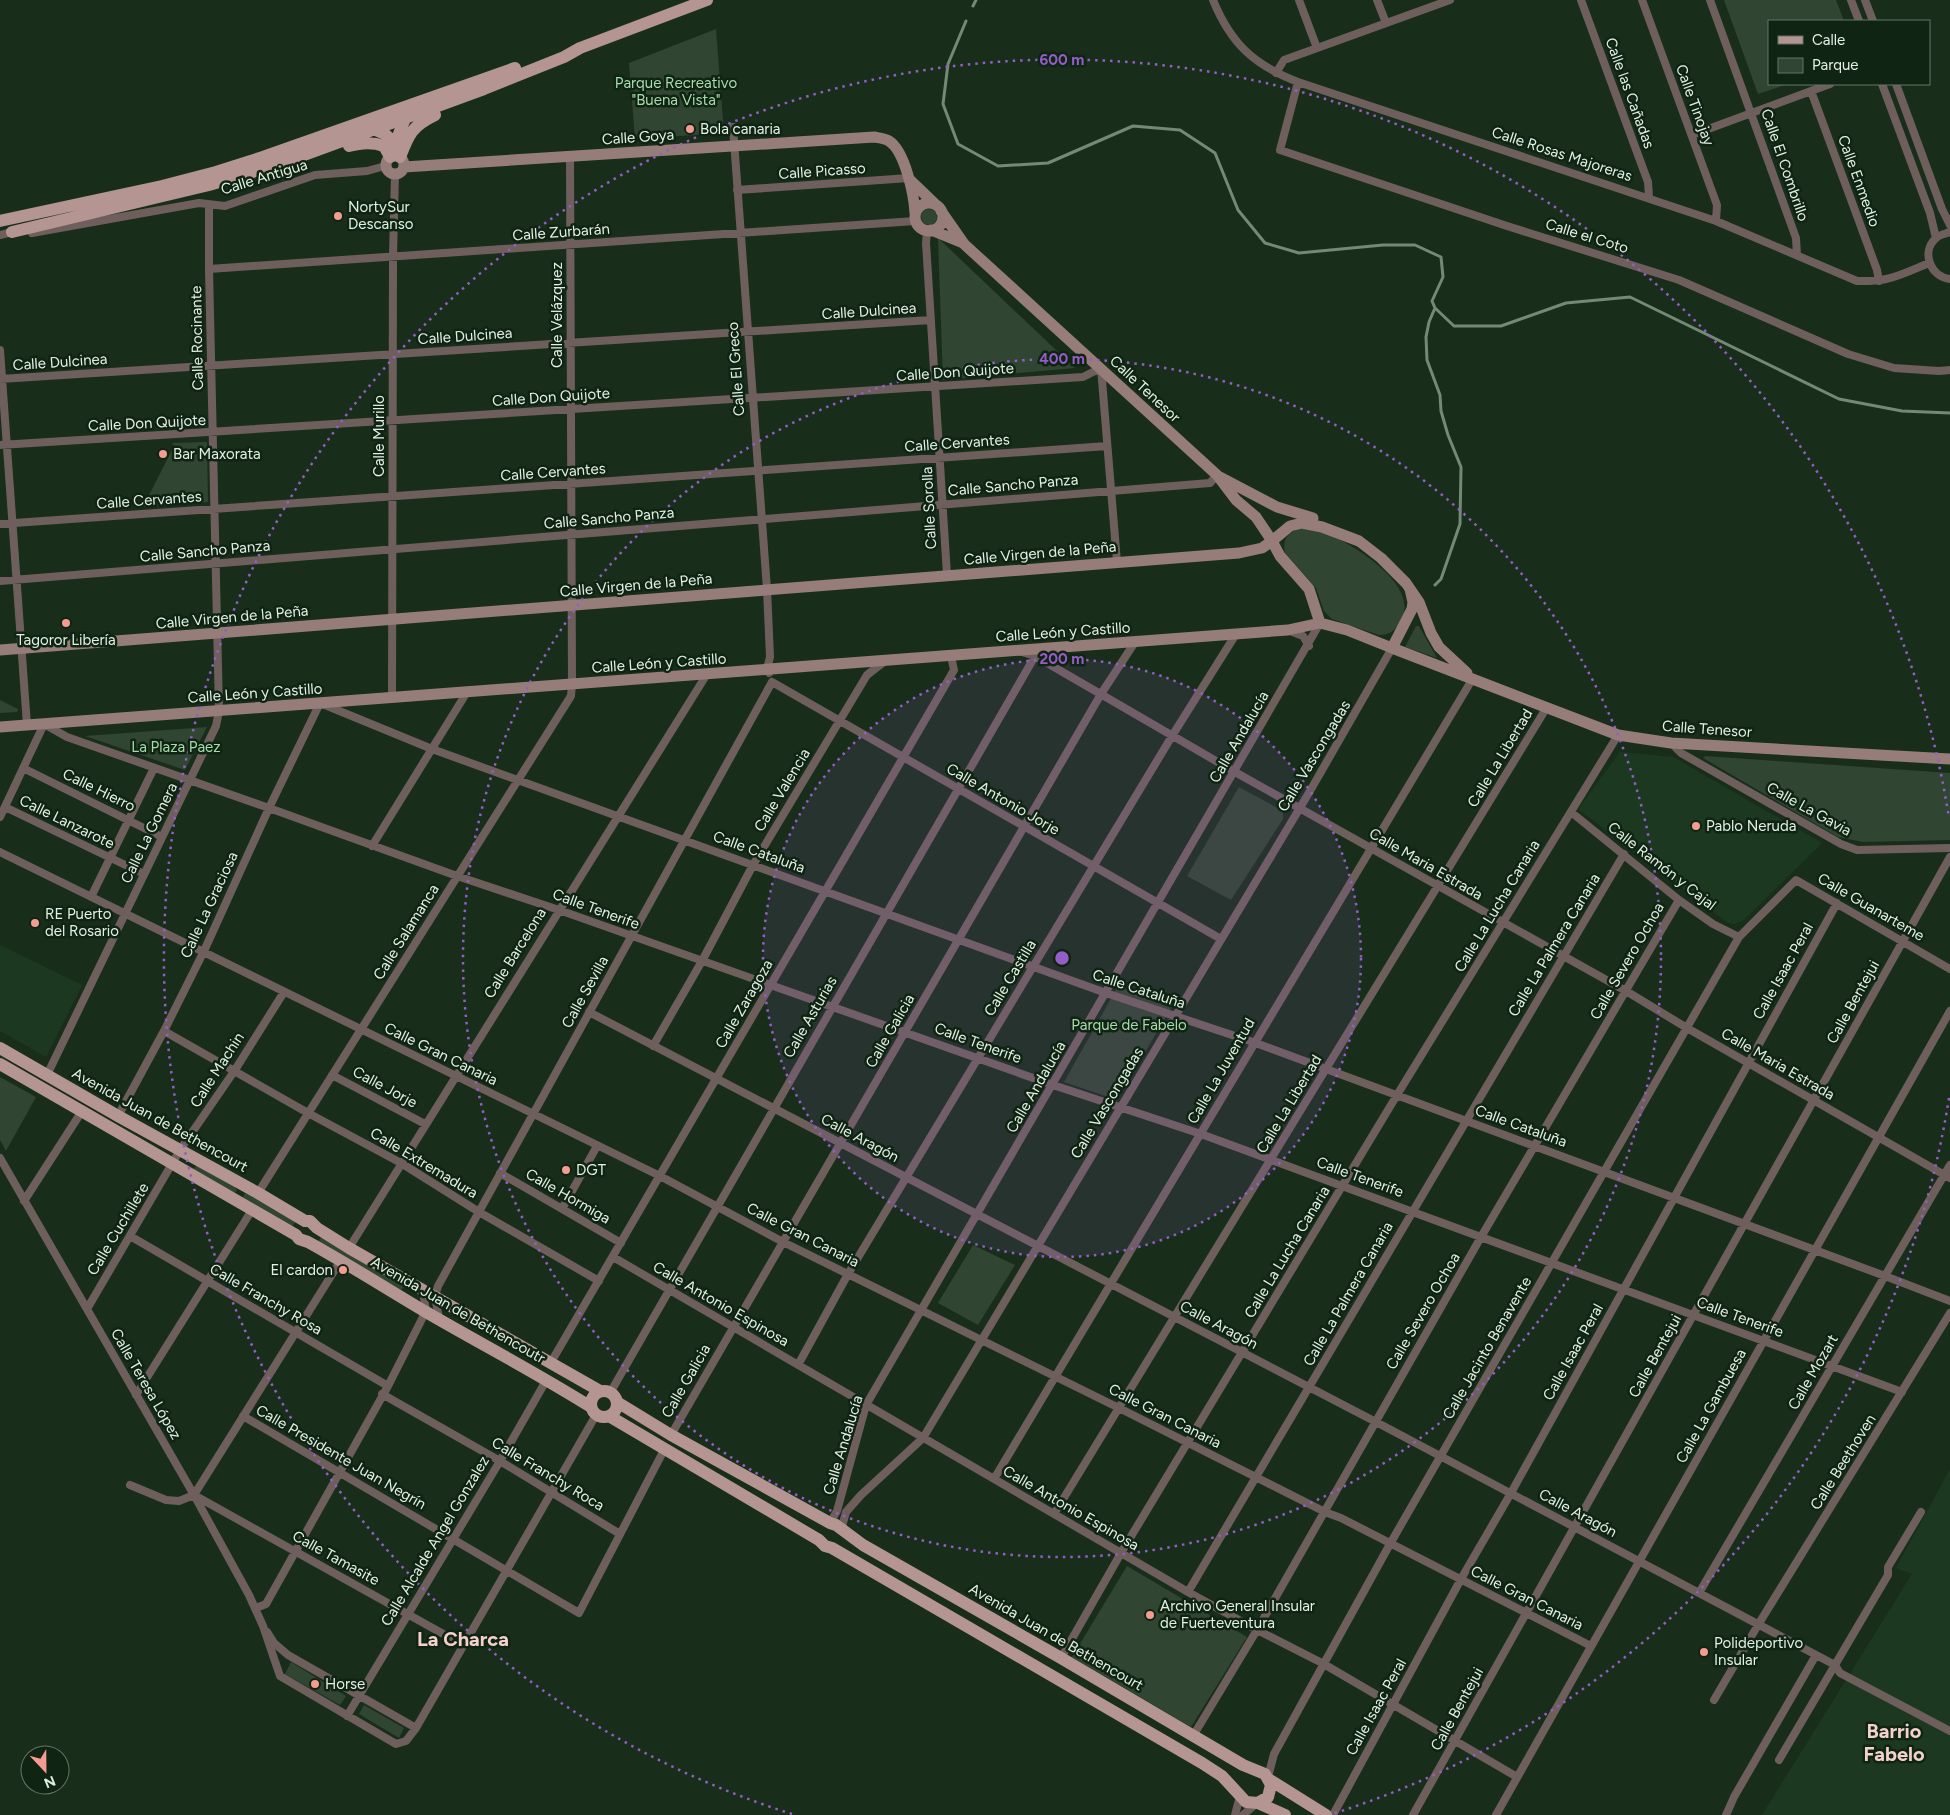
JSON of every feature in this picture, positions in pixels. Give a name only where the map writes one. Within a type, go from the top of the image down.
[{"type":"main road","points":[[0,220],[162,186],[263,158],[564,57],[580,48],[706,0]]},
{"type":"main road","points":[[6,234],[209,185],[279,164],[404,119],[485,83]]},
{"type":"main road","points":[[395,160],[409,134],[422,121],[468,101],[485,83]]},
{"type":"main road","points":[[395,160],[404,119]]},
{"type":"main road","points":[[263,158],[277,158],[364,127],[376,129],[385,134],[395,160]]},
{"type":"main road","points":[[279,164],[304,161],[360,143],[374,143],[384,146],[395,160]]},
{"type":"main road","points":[[0,226],[209,185]]},
{"type":"main road","name":"Avenida Juan de Bethencourt","points":[[0,1048],[305,1221]]},
{"type":"main road","name":"Avenida Juan de Bethencourt","points":[[0,1064],[296,1235]]},
{"type":"main road","points":[[305,1221],[310,1221],[317,1228],[316,1237],[308,1242],[299,1239],[296,1235],[297,1226],[305,1221]]},
{"type":"main road","name":"Avenida Juan de Bethencoutr","points":[[317,1228],[550,1364],[609,1395]]},
{"type":"main road","name":"Avenida Juan de Bethencoutr","points":[[308,1242],[439,1319],[547,1379],[599,1413]]},
{"type":"main road","points":[[599,1413],[617,1408],[609,1395],[595,1395],[591,1400],[599,1413],[1222,1776],[1246,1802],[1257,1803],[1285,1815]]},
{"type":"main road","name":"Avenida Juan de Bethencourt","points":[[609,1395],[671,1435],[835,1527],[863,1545],[1265,1776],[1326,1815]]},
{"type":"main road","points":[[819,1540],[818,1533],[822,1527],[835,1527],[842,1537],[839,1543],[832,1548]]},
{"type":"main road","points":[[1239,1795],[1238,1784],[1242,1776],[1248,1771],[1265,1776],[1271,1785],[1270,1793],[1265,1800],[1257,1803]]},
{"type":"street","name":"Calle Rosas Majoreras","points":[[1213,0],[1220,19],[1230,34],[1258,62],[1276,73],[1298,82],[1716,220],[1857,281],[1891,279],[1929,263]]},
{"type":"street","points":[[1299,0],[1317,48]]},
{"type":"street","points":[[1377,0],[1386,23]]},
{"type":"street","name":"Calle las Cañadas","points":[[1580,0],[1648,182],[1649,197]]},
{"type":"street","name":"Calle Tinojay","points":[[1642,0],[1718,206],[1716,220]]},
{"type":"street","name":"Calle El Combrillo","points":[[1710,0],[1796,238],[1797,255]]},
{"type":"street","points":[[1851,0],[1859,20]]},
{"type":"street","points":[[1865,0],[1873,20]]},
{"type":"street","points":[[1276,73],[1284,60],[1447,1]]},
{"type":"street","name":"Calle el Coto","points":[[1298,82],[1280,150],[1507,226],[1679,280],[1848,354],[1894,368],[1950,370]]},
{"type":"street","points":[[1692,135],[1827,85]]},
{"type":"street","points":[[1882,85],[1930,213],[1936,238]]},
{"type":"street","points":[[1896,85],[1942,209],[1950,225]]},
{"type":"street","name":"Calle Enmedio","points":[[1811,91],[1878,270],[1879,281]]},
{"type":"street","name":"Calle El Greco","points":[[732,127],[767,590],[770,657],[768,670]]},
{"type":"street","name":"Calle Goya","points":[[395,160],[570,156],[882,138],[894,145],[910,179],[915,217]]},
{"type":"street","name":"Calle Velázquez","points":[[570,156],[572,684]]},
{"type":"street","name":"Calle Antigua","points":[[32,233],[199,203],[225,206],[315,175],[367,171],[395,160]]},
{"type":"street","name":"Calle Murillo","points":[[392,698],[395,160]]},
{"type":"street","name":"Calle Goya","points":[[910,179],[938,207]]},
{"type":"street","name":"Calle Picasso","points":[[737,190],[910,179]]},
{"type":"street","points":[[927,203],[938,207],[942,220],[941,224],[929,230],[920,228],[915,217],[922,204],[927,203]]},
{"type":"street","name":"Calle Rocinante","points":[[209,205],[219,711]]},
{"type":"street","name":"Calle Tenesor","points":[[938,207],[964,244],[1217,475],[1236,500],[1256,517],[1280,556],[1309,588],[1320,623],[1347,630],[1432,665],[1473,678],[1618,734],[1671,742],[1950,759]]},
{"type":"street","name":"Calle Zurbarán","points":[[209,269],[740,234],[915,217]]},
{"type":"street","name":"Calle Tenesor","points":[[929,230],[964,244]]},
{"type":"street","name":"Calle Sorolla","points":[[929,230],[926,243],[947,575]]},
{"type":"street","points":[[1950,232],[1936,238],[1929,249],[1929,263],[1936,274],[1950,279]]},
{"type":"street","name":"Calle Dulcinea","points":[[1,379],[931,320]]},
{"type":"street","points":[[0,350],[3,445],[12,524],[27,725]]},
{"type":"street","points":[[1101,368],[1117,562]]},
{"type":"street","name":"Calle Don Quijote","points":[[3,445],[1083,378],[1101,368]]},
{"type":"street","name":"Calle Cervantes","points":[[0,524],[1107,446]]},
{"type":"street","name":"Calle Tenesor","points":[[1217,475],[1277,507],[1325,522],[1381,558],[1401,577],[1420,602],[1431,633],[1439,647],[1452,661],[1473,678]]},
{"type":"street","name":"Calle Sancho Panza","points":[[0,581],[1111,491],[1210,482],[1217,475]]},
{"type":"street","points":[[1236,500],[1257,527],[1260,535],[1257,545],[1248,551]]},
{"type":"street","name":"Calle Virgen de la Peña","points":[[0,650],[1239,553],[1262,548],[1290,526],[1302,522],[1351,537]]},
{"type":"street","points":[[1392,648],[1412,609],[1410,589]]},
{"type":"street","name":"Calle León y Castillo","points":[[0,727],[1288,630],[1320,623]]},
{"type":"street","name":"Calle Andalucía","points":[[835,1527],[866,1405],[1309,646],[1320,623]]},
{"type":"street","points":[[1288,630],[1303,636],[1309,646]]},
{"type":"street","name":"Calle Castilla","points":[[798,1365],[848,1274],[1172,736],[1236,634]]},
{"type":"street","name":"Calle Galicia","points":[[671,1435],[1101,694],[1135,642]]},
{"type":"street","name":"Calle Vascongadas","points":[[835,1527],[861,1494],[923,1438],[1176,1016],[1392,648]]},
{"type":"street","name":"Calle Maria Estrada","points":[[1018,651],[1035,656],[1235,772],[1626,991],[1687,1028],[1947,1176]]},
{"type":"street","name":"Calle Zaragoza","points":[[550,1364],[954,670],[951,656]]},
{"type":"street","name":"Calle Asturias","points":[[609,1395],[1035,656]]},
{"type":"street","name":"Calle Valencia","points":[[653,1046],[702,961],[753,865],[867,675],[885,661]]},
{"type":"street","points":[[768,670],[772,682]]},
{"type":"street","name":"Calle Barcelona","points":[[349,1248],[707,674]]},
{"type":"street","name":"Calle La Juventud","points":[[994,1479],[1201,1134],[1253,1042],[1473,678]]},
{"type":"street","name":"Calle Antonio Jorje","points":[[772,682],[1221,939]]},
{"type":"street","name":"Calle Sevilla","points":[[435,1296],[438,1286],[772,682]]},
{"type":"street","name":"Calle Salamanca","points":[[258,1193],[571,696],[572,684]]},
{"type":"street","points":[[372,846],[467,692]]},
{"type":"street","name":"Calle Cataluña","points":[[320,703],[518,780],[1033,967],[1253,1042],[1950,1301]]},
{"type":"street","name":"Calle La Graciosa","points":[[118,1116],[204,951],[269,808],[320,703]]},
{"type":"street","name":"Calle La Libertad","points":[[1054,1514],[1547,707]]},
{"type":"street","name":"Calle La Gomera","points":[[47,1075],[216,726],[219,711]]},
{"type":"street","points":[[0,817],[44,724]]},
{"type":"street","name":"Calle Tenerife","points":[[44,724],[67,737],[372,846],[771,984],[1053,1085],[1201,1134],[1902,1392]]},
{"type":"street","name":"Calle La Lucha Canaria","points":[[1061,1658],[1121,1552],[1187,1442],[1618,734]]},
{"type":"street","name":"Calle La Gavia","points":[[1671,742],[1681,753],[1841,844],[1857,850],[1950,848]]},
{"type":"street","name":"Calle Hierro","points":[[23,768],[162,837]]},
{"type":"street","points":[[91,897],[154,768]]},
{"type":"street","name":"Calle Lanzarote","points":[[5,807],[144,874]]},
{"type":"street","name":"Calle Ramón y Cajal","points":[[1571,812],[1679,900],[1713,924],[1739,937]]},
{"type":"street","name":"Calle Gran Canaria","points":[[0,852],[660,1176],[782,1242],[1325,1512],[1341,1518],[1591,1646]]},
{"type":"street","name":"Calle La Palmera Canaria","points":[[1188,1592],[1624,854]]},
{"type":"street","name":"Calle Bentejui","points":[[1413,1815],[1950,856]]},
{"type":"street","name":"Calle Guanarteme","points":[[1739,937],[1796,880],[1950,968]]},
{"type":"street","name":"Calle Severo Ochoa","points":[[1193,1736],[1257,1630],[1481,1237],[1679,900]]},
{"type":"street","name":"Calle Isaac Peral","points":[[1333,1815],[1461,1579],[1510,1494],[1836,903]]},
{"type":"street","name":"Calle Jacinto Benavente","points":[[1265,1776],[1274,1754],[1322,1663],[1739,937]]},
{"type":"street","name":"Calle Machin","points":[[172,1164],[235,1070],[284,992]]},
{"type":"street","name":"Calle La Gambuesa","points":[[1496,1815],[1950,1011]]},
{"type":"street","name":"Calle Aragón","points":[[589,1012],[1376,1422],[1835,1665],[1840,1673],[1950,1731]]},
{"type":"street","name":"Calle Extremadura","points":[[164,1030],[308,1113],[401,1163],[479,1212],[599,1281]]},
{"type":"street","name":"Calle Jorje","points":[[332,1075],[425,1124]]},
{"type":"street","points":[[24,1201],[82,1111]]},
{"type":"street","points":[[562,1209],[597,1146]]},
{"type":"street","name":"Calle Teresa López","points":[[0,1158],[194,1495],[256,1608],[280,1676],[396,1744],[406,1741],[416,1728],[288,1655],[274,1643],[263,1626]]},
{"type":"street","name":"Calle Cuchillete","points":[[87,1309],[172,1164]]},
{"type":"street","name":"Calle Mozart","points":[[1699,1593],[1885,1276],[1947,1176],[1950,1165]]},
{"type":"street","name":"Calle Hormiga","points":[[500,1174],[621,1243]]},
{"type":"street","points":[[136,1395],[252,1210]]},
{"type":"street","name":"Calle Franchy Rosa","points":[[130,1236],[388,1386]]},
{"type":"street","name":"Calle Antonio Espinosa","points":[[613,1257],[1188,1592],[1322,1663],[1517,1778]]},
{"type":"street","points":[[130,1485],[166,1500],[180,1502],[194,1495],[341,1260]]},
{"type":"street","points":[[256,1608],[266,1604],[338,1471],[388,1386],[426,1311],[423,1291]]},
{"type":"street","points":[[435,1296],[439,1319]]},
{"type":"street","name":"Calle Beethoven","points":[[1758,1625],[1950,1313]]},
{"type":"street","name":"Calle Alcalde Angel Gonzalez","points":[[347,1716],[547,1379]]},
{"type":"street","name":"Calle Franchy Roca","points":[[382,1394],[500,1461],[620,1534]]},
{"type":"street","points":[[416,1728],[599,1413]]},
{"type":"street","name":"Calle Presidente Juan Negrín","points":[[243,1416],[579,1613],[620,1534]]},
{"type":"street","points":[[620,1534],[664,1450]]},
{"type":"street","name":"Calle Tamasite","points":[[194,1495],[464,1645]]},
{"type":"street","points":[[1779,1760],[1888,1575],[1888,1567],[1921,1512]]},
{"type":"street","points":[[1714,1700],[1758,1625]]},
{"type":"street","points":[[1726,1815],[1734,1797],[1816,1655]]},
{"type":"street","points":[[1235,1815],[1239,1795]]},
{"type":"street","points":[[1243,1815],[1257,1803]]},
{"type":"shaded area","name":"Pablo Neruda","points":[[1620,752],[1673,757],[1822,843],[1744,920],[1735,924],[1728,923],[1578,809]]},
{"type":"shaded area","points":[[0,945],[82,985],[46,1057],[0,1031]]},
{"type":"shaded area","points":[[1950,1469],[1950,1815],[1762,1815],[1912,1574],[1896,1568]]},
{"type":"green space","points":[[1724,0],[1836,0],[1844,20],[1768,20],[1768,85],[1785,85],[1758,94]]},
{"type":"green space","name":"Parque Recreativo \"Buena Vista\"","points":[[716,29],[724,133],[635,139],[629,63]]},
{"type":"green space","points":[[929,209],[935,211],[937,217],[935,223],[929,225],[923,223],[921,217],[923,211]]},
{"type":"green space","points":[[938,238],[1075,368],[943,380]]},
{"type":"green space","points":[[207,442],[208,502],[143,507],[174,446],[172,443]]},
{"type":"green space","points":[[1300,528],[1323,532],[1335,537],[1364,555],[1392,578],[1401,592],[1405,605],[1402,618],[1393,631],[1379,635],[1332,619],[1324,611],[1316,588],[1285,553],[1285,540],[1292,532]]},
{"type":"green space","points":[[1416,626],[1419,626],[1437,658],[1405,647]]},
{"type":"green space","points":[[0,700],[18,709],[17,712],[0,713]]},
{"type":"green space","name":"La Plaza Paez","points":[[207,727],[185,770],[85,736]]},
{"type":"green space","points":[[1705,756],[1950,773],[1950,840],[1863,842],[1838,837],[1703,758]]},
{"type":"green space","points":[[1239,787],[1283,811],[1283,819],[1231,900],[1187,876]]},
{"type":"green space","name":"Parque de Fabelo","points":[[1118,986],[1171,1008],[1117,1100],[1064,1082]]},
{"type":"green space","points":[[0,1077],[36,1097],[6,1151],[0,1140]]},
{"type":"green space","points":[[198,1164],[231,1183],[237,1190],[234,1194],[192,1171]]},
{"type":"green space","points":[[245,1193],[297,1220],[291,1228],[242,1199]]},
{"type":"green space","points":[[322,1235],[406,1284],[400,1292],[318,1242]]},
{"type":"green space","points":[[973,1245],[1015,1265],[978,1325],[938,1303]]},
{"type":"green space","points":[[1127,1566],[1247,1637],[1191,1727],[1072,1657]]},
{"type":"green space","points":[[291,1662],[346,1696],[340,1705],[285,1674]]},
{"type":"green space","points":[[364,1705],[404,1728],[399,1738],[359,1714]]},
{"type":"waterway","points":[[973,6],[976,0]]},
{"type":"waterway","points":[[966,21],[948,64],[943,104],[958,144],[998,166],[1048,163],[1133,126],[1180,130],[1215,153],[1238,210],[1265,243],[1299,253],[1383,245],[1415,245],[1441,257],[1443,277],[1432,301],[1435,308],[1454,326],[1501,326],[1566,303],[1630,297],[1839,399],[1902,411],[1950,413]]},
{"type":"waterway","points":[[1435,308],[1429,322],[1426,337],[1427,360],[1440,395],[1441,411],[1448,435],[1461,467],[1460,524],[1441,579],[1435,585]]},
{"type":"place","name":"Bola canaria","points":[[690,129]]},
{"type":"place","name":"NortySur Descanso","points":[[338,216]]},
{"type":"place","name":"Bar Maxorata","points":[[163,454]]},
{"type":"place","name":"Tagoror Libería","points":[[66,623]]},
{"type":"place","name":"Pablo Neruda","points":[[1696,826]]},
{"type":"place","name":"RE Puerto del Rosario","points":[[35,923]]},
{"type":"place","name":"DGT","points":[[566,1170]]},
{"type":"place","name":"El cardon","points":[[343,1270]]},
{"type":"place","name":"Archivo General Insular de Fuerteventura","points":[[1150,1615]]},
{"type":"place","name":"Polideportivo Insular","points":[[1704,1652]]},
{"type":"place","name":"Horse","points":[[315,1684]]},
{"type":"district","name":"La Charca","points":[[463,1639]]},
{"type":"district","name":"Barrio Fabelo","points":[[1894,1742]]}]
